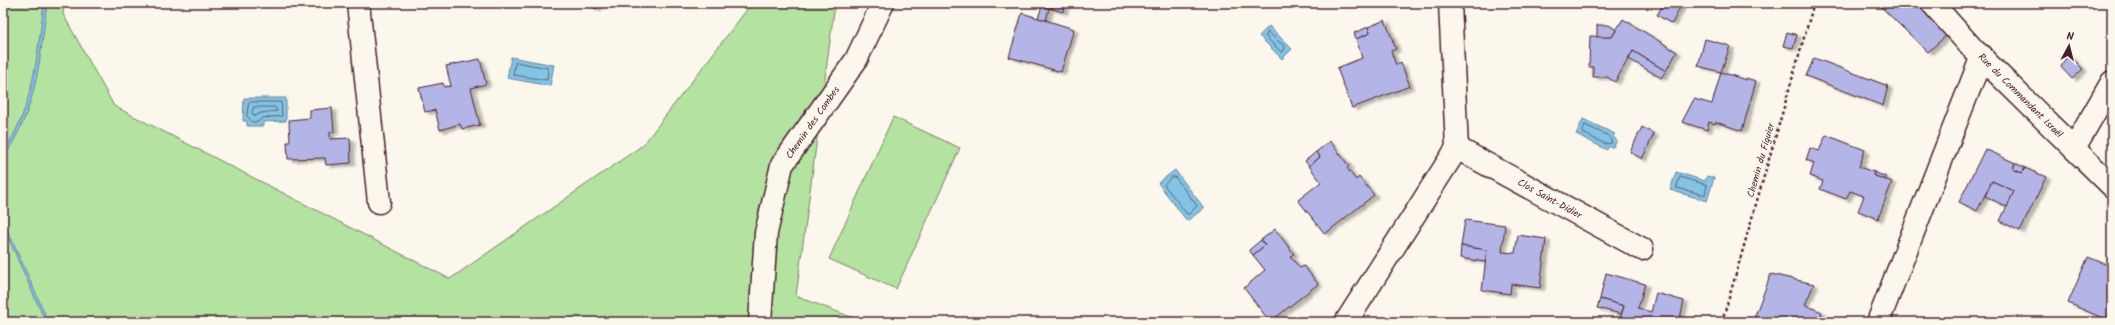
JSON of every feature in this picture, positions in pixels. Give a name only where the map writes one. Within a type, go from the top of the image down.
[{"type":"street","points":[[358,3],[380,202]]},
{"type":"street","name":"Chemin des Combes","points":[[760,322],[766,233],[782,165],[856,60],[883,3]]},
{"type":"street","points":[[1346,322],[1457,148],[1450,3]]},
{"type":"street","name":"Rue du Commandant Israël","points":[[1932,3],[1982,56],[2112,186]]},
{"type":"street","points":[[1878,322],[1982,56]]},
{"type":"street","points":[[2074,148],[2112,82]]},
{"type":"street","name":"Clos Saint-Didier","points":[[1457,148],[1642,248]]},
{"type":"path","name":"Chemin du Figuier","points":[[1722,322],[1814,3]]},
{"type":"green space","points":[[3,3],[64,3],[63,14],[114,106],[450,279],[643,145],[752,3],[835,3],[796,296],[864,322],[3,322]]},
{"type":"green space","points":[[893,117],[960,148],[896,289],[829,259]]},
{"type":"water","points":[[44,3],[47,3],[42,44],[30,103],[14,140],[3,158],[3,153],[22,118],[28,99],[36,62]]},
{"type":"water","points":[[1269,26],[1292,49],[1282,59],[1259,36]]},
{"type":"water","points":[[511,57],[554,65],[550,86],[507,78]]},
{"type":"water","points":[[244,98],[286,98],[286,121],[263,122],[263,126],[247,126],[247,121],[243,121]]},
{"type":"water","points":[[1583,119],[1615,134],[1613,136],[1617,141],[1613,147],[1608,147],[1607,150],[1576,134]]},
{"type":"water","points":[[1175,170],[1204,208],[1187,221],[1158,183]]},
{"type":"water","points":[[1676,172],[1705,181],[1707,176],[1714,178],[1707,201],[1670,190]]},
{"type":"water","points":[[3,220],[45,314],[43,316],[3,226]]},
{"type":"building","points":[[587,3],[600,3],[596,9]]},
{"type":"building","points":[[1032,3],[1053,3],[1052,9]]},
{"type":"building","points":[[1053,3],[1065,3],[1063,12],[1052,9]]},
{"type":"building","points":[[1664,3],[1682,3],[1672,24],[1657,15]]},
{"type":"building","points":[[1877,3],[1921,3],[1949,33],[1928,52]]},
{"type":"building","points":[[1042,6],[1049,8],[1046,21],[1038,18]]},
{"type":"building","points":[[1022,13],[1074,29],[1061,72],[1009,57]]},
{"type":"building","points":[[1623,19],[1677,52],[1666,71],[1633,51],[1615,82],[1607,77],[1593,77],[1593,67],[1589,67],[1590,36],[1612,37]]},
{"type":"building","points":[[1385,20],[1396,49],[1391,51],[1396,65],[1401,63],[1410,86],[1352,108],[1337,68],[1362,58],[1356,39],[1370,33],[1368,27]]},
{"type":"building","points":[[1597,25],[1609,25],[1616,30],[1612,37],[1597,37]]},
{"type":"building","points":[[1368,27],[1370,33],[1356,39],[1354,33]]},
{"type":"building","points":[[1787,32],[1797,35],[1793,48],[1783,46]]},
{"type":"building","points":[[1705,39],[1730,46],[1721,72],[1698,66]]},
{"type":"building","points":[[1633,51],[1666,71],[1661,78],[1629,59]]},
{"type":"building","points":[[2068,54],[2083,69],[2072,79],[2061,67]]},
{"type":"building","points":[[1814,58],[1888,86],[1883,106],[1806,76]]},
{"type":"building","points":[[480,59],[486,84],[471,88],[480,125],[462,129],[460,124],[440,130],[435,110],[425,112],[419,88],[443,83],[444,87],[451,86],[446,66]]},
{"type":"building","points":[[1721,72],[1746,80],[1746,78],[1756,81],[1742,131],[1716,122],[1715,124],[1709,122],[1707,130],[1682,122],[1694,99],[1712,104]]},
{"type":"building","points":[[332,108],[334,132],[330,132],[330,139],[350,138],[351,163],[326,165],[325,158],[288,159],[287,142],[290,142],[289,120],[310,118],[310,110]]},
{"type":"building","points":[[1642,127],[1654,134],[1642,159],[1630,152]]},
{"type":"building","points":[[1826,135],[1865,150],[1859,167],[1874,172],[1873,175],[1892,182],[1878,219],[1858,211],[1864,196],[1850,191],[1846,199],[1820,189],[1823,181],[1810,176],[1814,163],[1806,160],[1810,148],[1819,151]]},
{"type":"building","points":[[1330,141],[1349,166],[1347,168],[1356,180],[1359,177],[1374,195],[1325,234],[1298,200],[1321,182],[1309,166],[1320,157],[1316,152]]},
{"type":"building","points":[[1985,149],[2015,163],[2013,169],[2022,173],[2025,168],[2046,177],[2020,231],[2000,221],[2014,191],[1992,181],[1977,211],[1959,202]]},
{"type":"building","points":[[1316,152],[1320,157],[1309,166],[1305,161]]},
{"type":"building","points":[[2015,163],[2025,168],[2022,173],[2013,169]]},
{"type":"building","points":[[1874,172],[1886,177],[1886,180],[1873,175]]},
{"type":"building","points":[[1992,181],[2014,191],[2007,207],[1985,196]]},
{"type":"building","points":[[1465,220],[1505,225],[1502,252],[1515,253],[1518,235],[1546,239],[1540,288],[1511,284],[1510,294],[1482,290],[1487,250],[1461,246]]},
{"type":"building","points":[[1275,229],[1294,254],[1290,256],[1300,268],[1304,266],[1318,284],[1270,322],[1244,288],[1265,270],[1253,255],[1265,245],[1261,240]]},
{"type":"building","points":[[1261,240],[1265,245],[1253,255],[1249,250]]},
{"type":"building","points":[[1461,246],[1487,250],[1485,262],[1460,258]]},
{"type":"building","points":[[2088,257],[2112,267],[2112,308],[2107,320],[2068,303]]},
{"type":"building","points":[[1606,273],[1645,284],[1638,308],[1651,312],[1656,293],[1684,301],[1679,322],[1619,322],[1624,306],[1600,299]]},
{"type":"building","points":[[1771,274],[1814,284],[1805,305],[1822,312],[1821,315],[1838,322],[1764,322],[1754,318]]},
{"type":"building","points":[[1600,299],[1624,306],[1621,314],[1597,308]]}]
